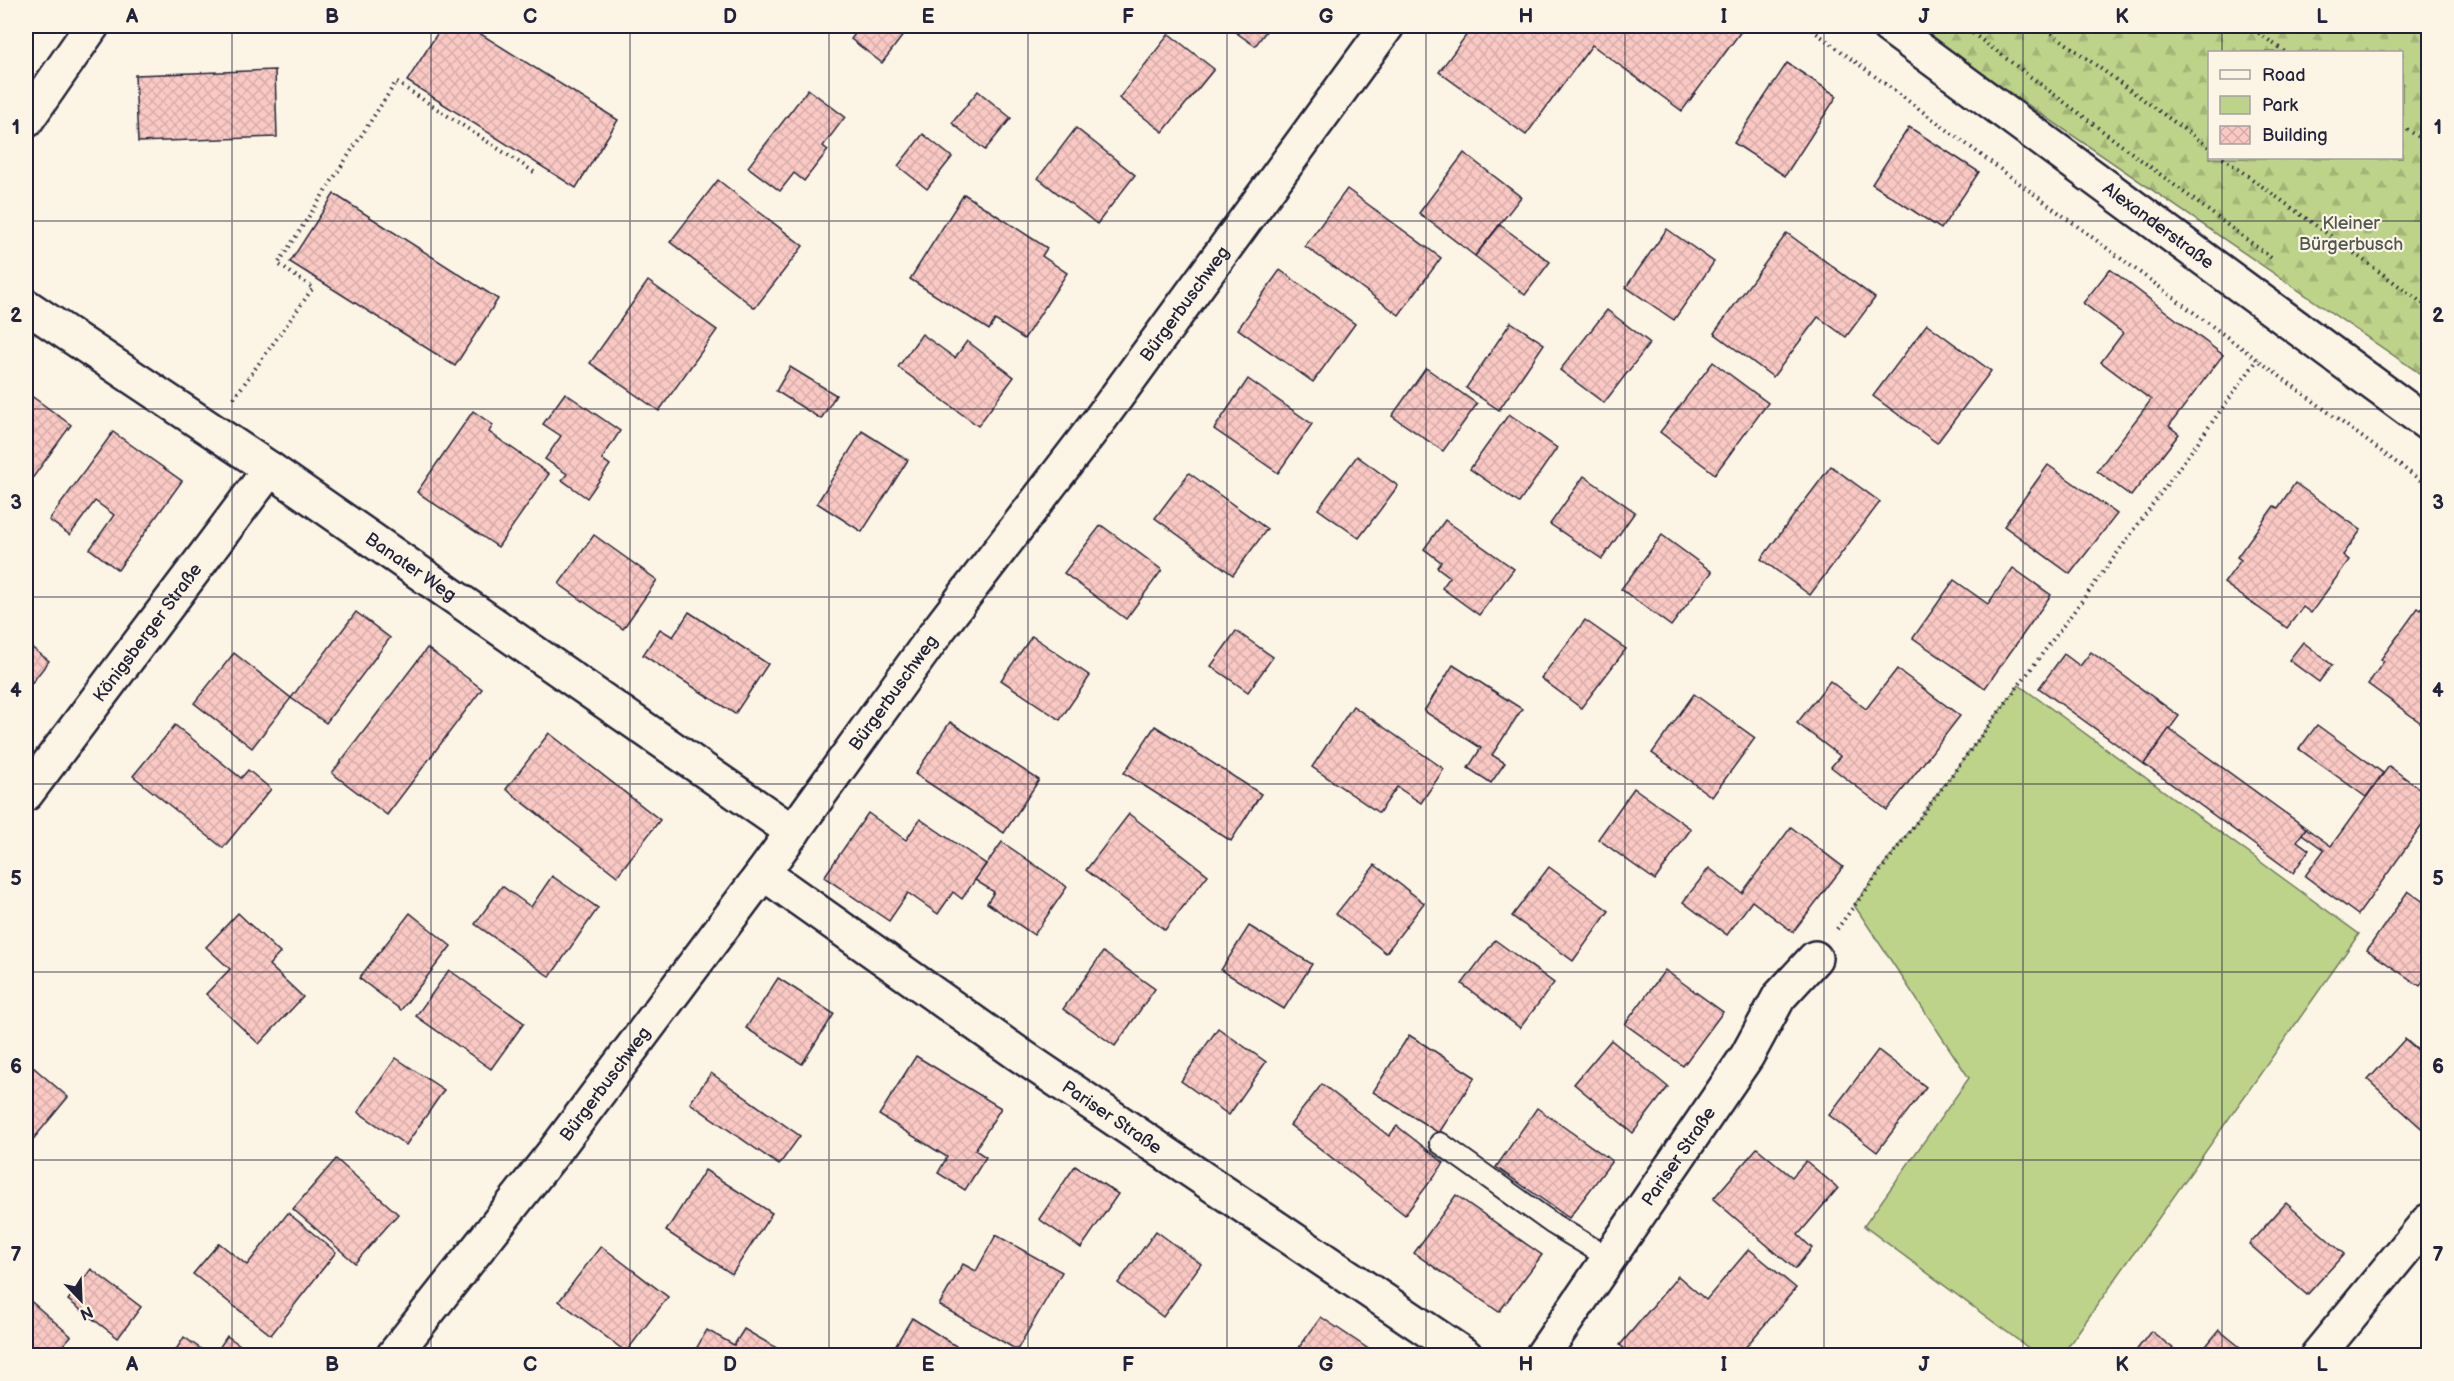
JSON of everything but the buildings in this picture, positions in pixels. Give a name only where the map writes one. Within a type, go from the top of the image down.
[{"type":"street","points":[[26,121],[92,26]]},
{"type":"street","name":"Bürgerbuschweg","points":[[393,1356],[554,1152],[763,873],[939,629],[1101,418],[1387,26]]},
{"type":"street","name":"Alexanderstraße","points":[[1888,26],[2428,424]]},
{"type":"street","name":"Banater Weg","points":[[26,306],[270,469],[793,832]]},
{"type":"street","name":"Königsberger Straße","points":[[26,794],[270,469]]},
{"type":"street","name":"Pariser Straße","points":[[763,873],[1017,1053],[1449,1351]]},
{"type":"street","name":"Pariser Straße","points":[[1542,1356],[1747,1056],[1779,997],[1815,958]]},
{"type":"street","points":[[2317,1356],[2428,1221]]},
{"type":"lane","points":[[1440,1143],[1553,1224],[1610,1258]]},
{"type":"path","points":[[1807,26],[2428,486]]},
{"type":"path","points":[[1963,26],[2276,261]]},
{"type":"path","points":[[2042,26],[2208,147]]},
{"type":"path","points":[[2249,26],[2284,51]]},
{"type":"path","points":[[210,431],[312,288],[278,264],[396,82],[534,172]]},
{"type":"path","points":[[2403,127],[2428,143]]},
{"type":"path","points":[[2224,159],[2428,307]]},
{"type":"path","points":[[1815,958],[2110,564],[2258,359]]},
{"type":"green space","name":"Kleiner Bürgerbusch","points":[[1913,26],[2428,26],[2428,379]]},
{"type":"green space","points":[[2019,685],[2359,934],[2062,1355],[2038,1355],[1864,1226],[1969,1078],[1854,905]]}]
